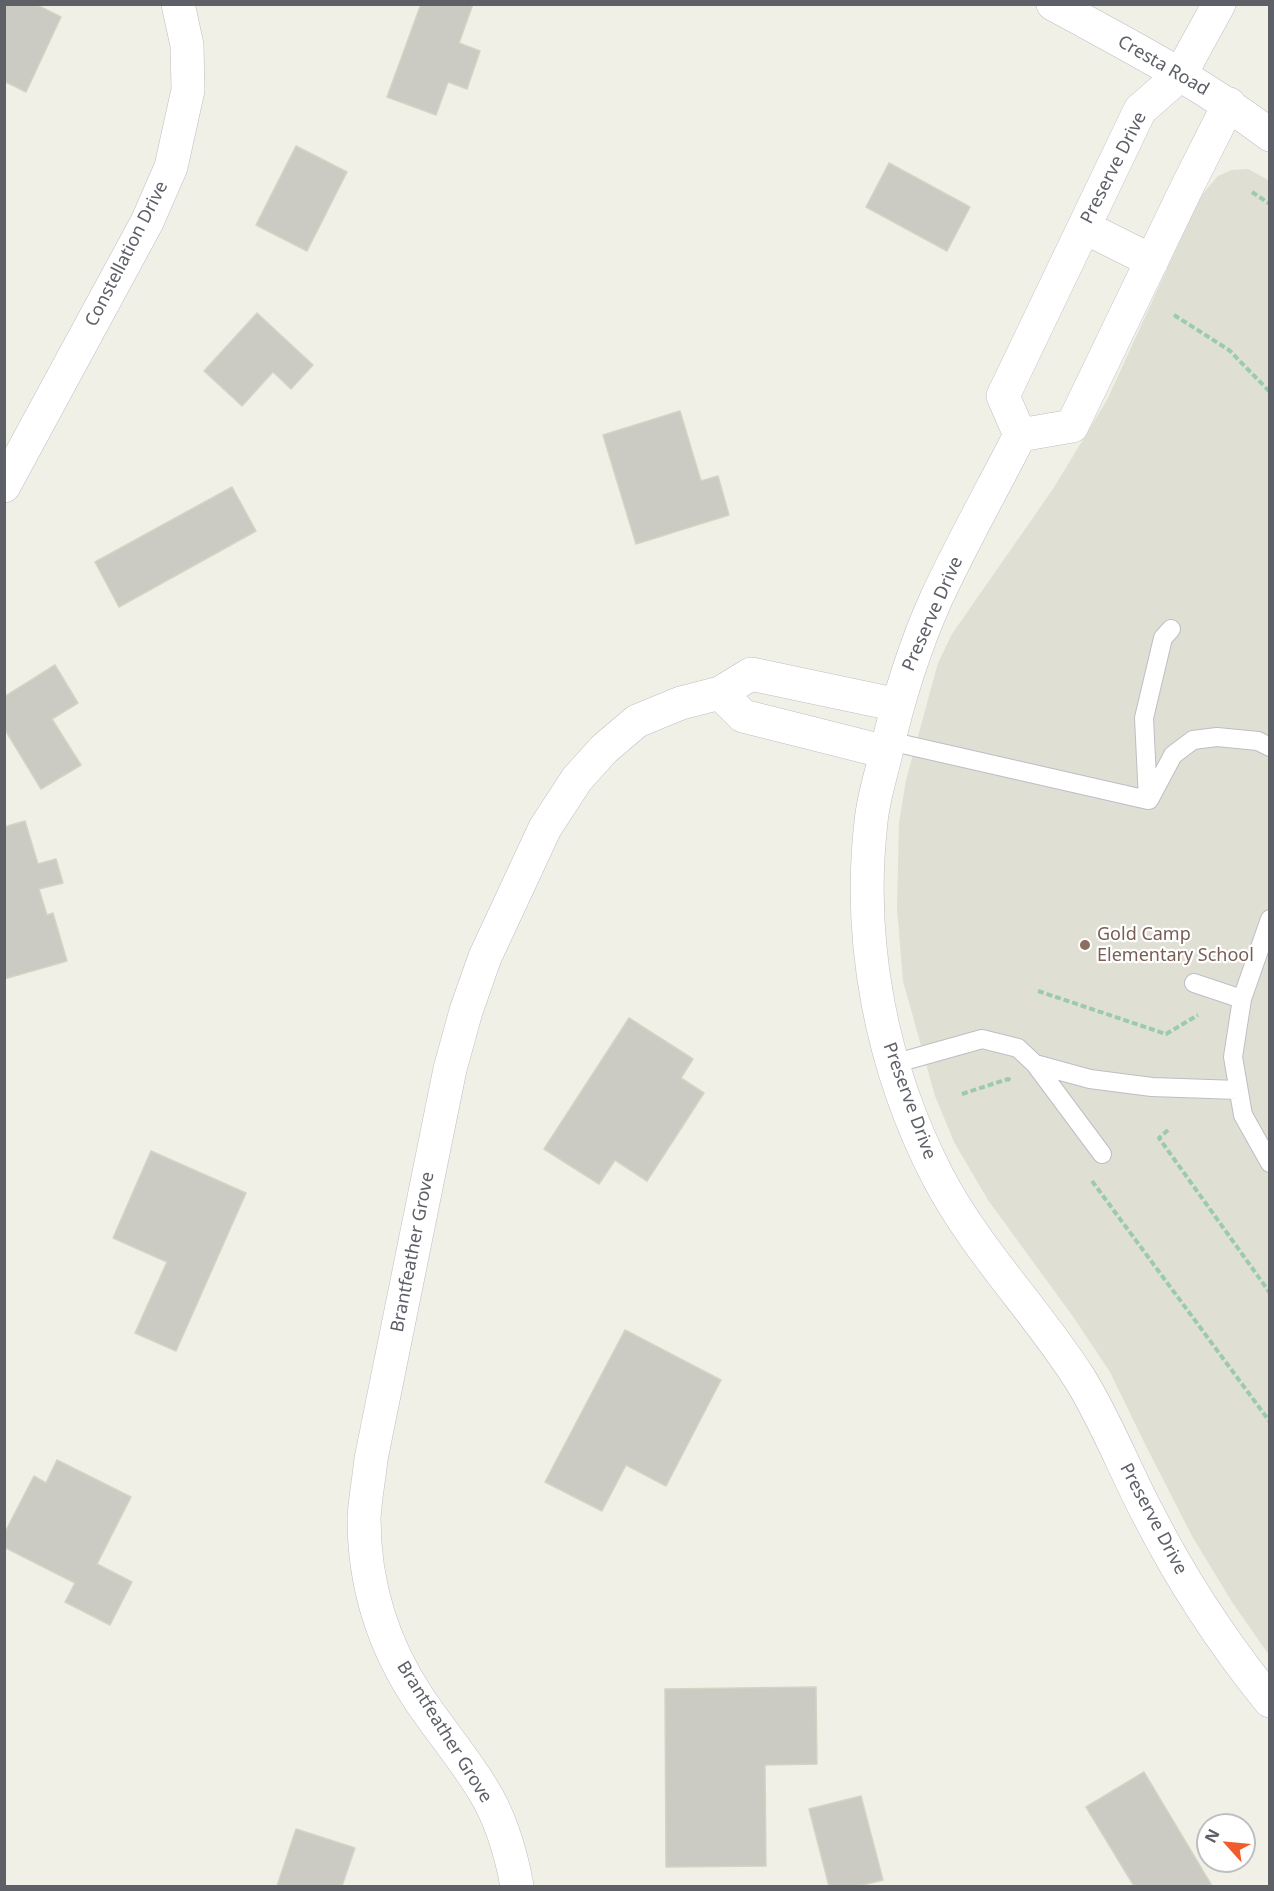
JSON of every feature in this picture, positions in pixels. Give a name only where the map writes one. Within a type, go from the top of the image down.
[{"type":"street","name":"Constellation Drive","points":[[4,486],[147,222],[171,167],[188,90],[187,45],[178,4]]},
{"type":"street","name":"Cresta Road","points":[[1053,4],[1229,104],[1269,135]]},
{"type":"street","points":[[1180,75],[1219,4]]},
{"type":"street","name":"Preserve Drive","points":[[1180,75],[1140,110],[1003,396],[1020,435],[936,599],[904,680],[871,817],[867,864],[867,915],[880,1019],[915,1128],[939,1178],[963,1219],[1062,1351],[1091,1397],[1146,1511],[1174,1562],[1222,1638],[1269,1701]]},
{"type":"street","points":[[1020,435],[1072,426],[1229,104]]},
{"type":"street","points":[[1084,227],[1152,261]]},
{"type":"street","name":"Brantfeather Grove","points":[[517,1887],[502,1829],[483,1790],[418,1697],[391,1648],[376,1608],[366,1567],[364,1516],[372,1459],[450,1069],[473,989],[512,897],[545,828],[577,779],[604,749],[637,721],[681,703],[720,693],[751,674],[898,705]]},
{"type":"street","points":[[720,693],[743,716],[887,746]]},
{"type":"lane","points":[[1148,800],[1144,718],[1163,638],[1171,629]]},
{"type":"lane","points":[[1148,800],[1173,755],[1193,740],[1217,737],[1258,741],[1269,747]]},
{"type":"lane","points":[[887,746],[1148,800]]},
{"type":"lane","points":[[1269,919],[1242,999],[1233,1057],[1244,1115],[1269,1163]]},
{"type":"lane","points":[[1194,983],[1242,999]]},
{"type":"lane","points":[[893,1064],[982,1039],[1018,1048],[1035,1064],[1102,1154]]},
{"type":"lane","points":[[1035,1064],[1110,1082],[1152,1087],[1238,1090]]},
{"type":"path","points":[[1252,192],[1269,204]]},
{"type":"path","points":[[1174,315],[1229,350],[1269,392]]},
{"type":"path","points":[[1038,991],[1166,1034],[1195,1016],[1242,999]]},
{"type":"path","points":[[962,1094],[1008,1079],[1014,1084]]},
{"type":"path","points":[[1167,1130],[1159,1138],[1269,1293]]},
{"type":"path","points":[[1087,1173],[1269,1422]]},
{"type":"shaded area","name":"Gold Camp Elementary School","points":[[1248,169],[1270,181],[1269,1655],[1232,1602],[1192,1536],[1110,1372],[1074,1318],[988,1200],[954,1142],[935,1096],[903,981],[897,908],[899,823],[906,780],[938,663],[952,634],[1053,489],[1107,400],[1200,197],[1218,176],[1232,170]]},
{"type":"building","points":[[4,4],[35,4],[61,17],[26,92],[4,81]]},
{"type":"building","points":[[421,4],[473,4],[459,43],[480,51],[467,89],[448,82],[436,115],[387,97]]},
{"type":"building","points":[[296,146],[347,172],[307,251],[256,225]]},
{"type":"building","points":[[889,163],[970,207],[947,251],[866,207]]},
{"type":"building","points":[[257,313],[313,365],[291,389],[273,372],[242,406],[204,371]]},
{"type":"building","points":[[680,411],[701,481],[718,476],[729,515],[636,544],[603,435]]},
{"type":"building","points":[[232,487],[256,531],[119,607],[95,562]]},
{"type":"building","points":[[55,665],[78,703],[52,719],[81,765],[41,789],[4,728],[4,697]]},
{"type":"building","points":[[25,821],[38,864],[56,859],[63,883],[39,889],[47,915],[53,913],[67,961],[4,979],[4,827]]},
{"type":"building","points":[[629,1018],[693,1059],[681,1078],[704,1093],[647,1181],[615,1160],[599,1184],[544,1149]]},
{"type":"building","points":[[151,1151],[246,1193],[176,1351],[135,1333],[167,1262],[113,1238]]},
{"type":"building","points":[[625,1330],[721,1380],[666,1486],[626,1465],[602,1511],[545,1482]]},
{"type":"building","points":[[57,1460],[131,1497],[97,1564],[132,1582],[110,1625],[65,1602],[75,1583],[4,1547],[4,1534],[34,1476],[46,1483]]},
{"type":"building","points":[[816,1687],[817,1764],[765,1765],[766,1866],[666,1867],[665,1689]]},
{"type":"building","points":[[1144,1772],[1196,1859],[1196,1873],[1204,1873],[1212,1886],[1134,1886],[1086,1807]]},
{"type":"building","points":[[861,1796],[883,1880],[859,1886],[829,1886],[809,1809]]},
{"type":"building","points":[[296,1829],[355,1848],[342,1886],[277,1886]]},
{"type":"place","name":"Gold Camp Elementary School","points":[[1085,945]]}]
